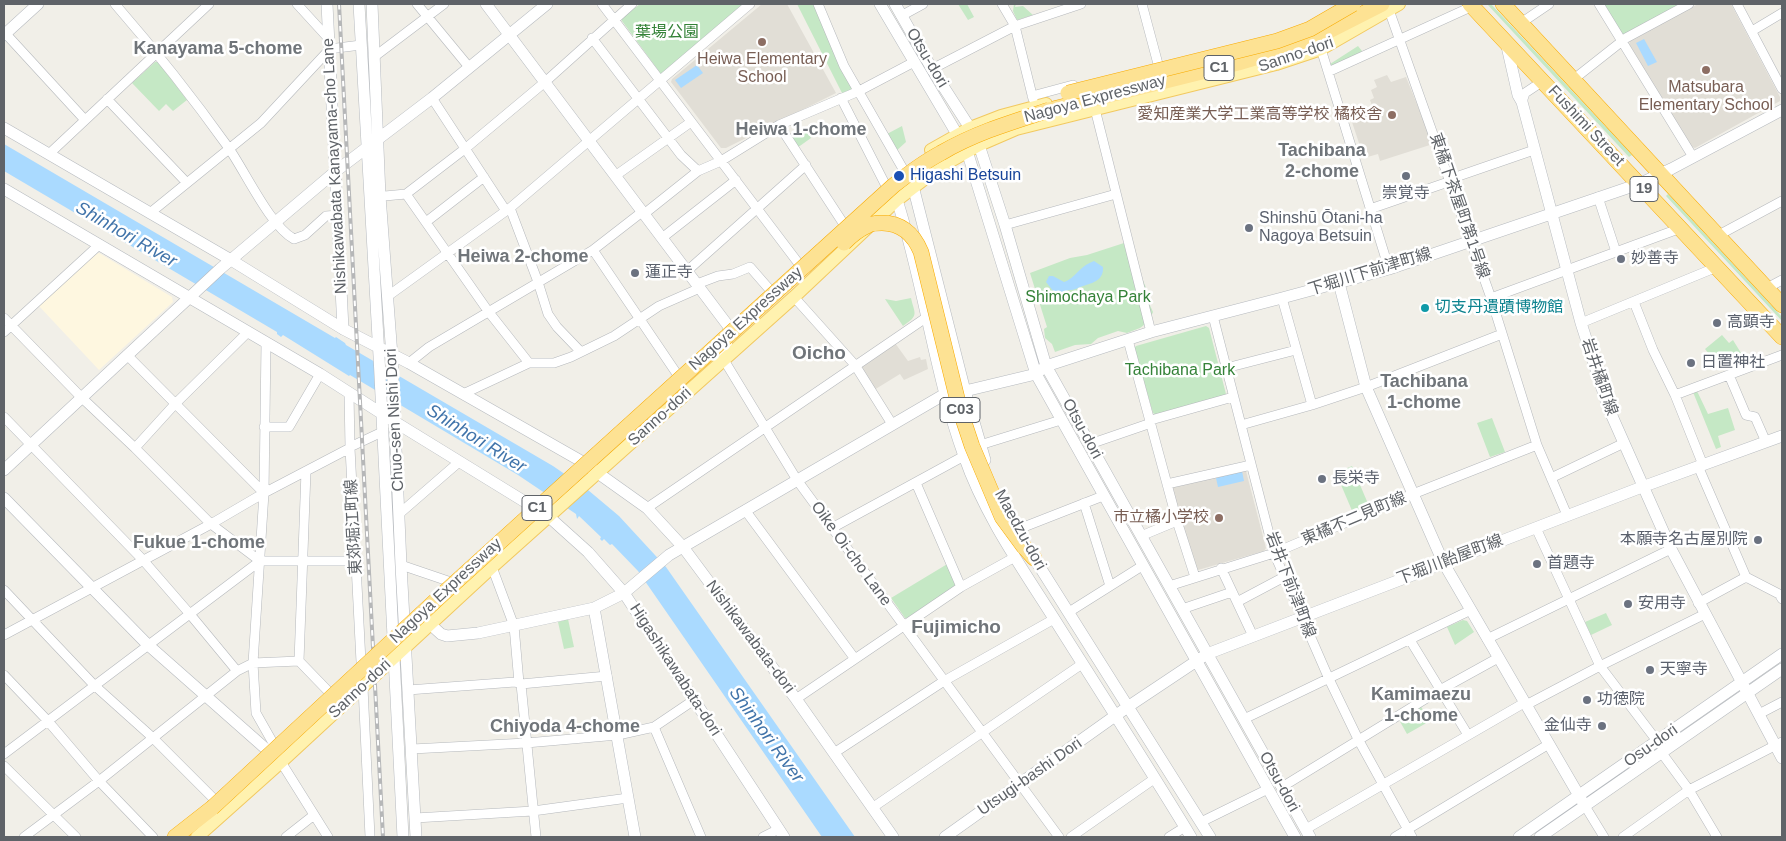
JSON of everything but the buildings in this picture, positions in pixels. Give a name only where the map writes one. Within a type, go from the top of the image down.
[{"type":"highway","points":[[1033,101],[1276,41],[1310,29],[1353,4]]},
{"type":"highway","name":"Fushimi Street","points":[[1503,4],[1782,305]]},
{"type":"highway","name":"Fushimi Street","points":[[1471,5],[1782,337]]},
{"type":"highway","name":"Nagoya Expressway","points":[[175,837],[400,627],[702,359],[893,186],[926,162],[954,146],[993,128],[1049,110],[1238,63],[1306,42],[1390,6]]},
{"type":"highway","name":"C03","points":[[702,359],[716,357],[855,233],[868,225],[886,223],[894,224],[908,231],[918,243],[921,252],[960,410],[972,446],[1002,517],[1024,554]]},
{"type":"highway","name":"Nagoya Expressway","points":[[185,837],[213,803]]},
{"type":"main road","name":"Sanno-dori","points":[[168,837],[213,803],[328,691],[903,169],[970,128],[1033,101],[1270,47],[1310,33],[1360,4]]},
{"type":"main road","name":"Sanno-dori","points":[[197,837],[492,567],[794,297],[897,200],[940,167],[979,145],[1016,130],[1276,64],[1321,49],[1390,6]]},
{"type":"street","points":[[38,4],[5,35],[85,120]]},
{"type":"street","points":[[115,4],[158,52],[230,149],[286,235],[294,239],[305,235],[326,216],[338,215]]},
{"type":"street","points":[[49,154],[209,4]]},
{"type":"street","points":[[297,4],[329,46]]},
{"type":"street","name":"Nishikawabata Kanayama-cho Lane","points":[[327,4],[343,329]]},
{"type":"street","name":"Chuo-sen Nishi Dori","points":[[359,4],[366,149],[375,197],[388,296],[392,359],[400,565],[400,627],[393,658],[403,837]]},
{"type":"street","name":"Chuo-sen Nishi Dori","points":[[372,4],[378,140],[375,197],[382,432],[400,627],[406,647],[416,837]]},
{"type":"street","points":[[417,4],[469,67]]},
{"type":"street","points":[[374,57],[444,4]]},
{"type":"street","points":[[486,4],[729,327],[724,360]]},
{"type":"street","points":[[4,470],[220,269],[336,172],[432,98],[547,4]]},
{"type":"street","points":[[602,4],[799,264]]},
{"type":"street","points":[[375,197],[406,194],[466,148],[545,82],[613,19],[632,4]]},
{"type":"street","points":[[388,296],[508,210],[750,4]]},
{"type":"street","points":[[818,4],[844,66],[903,169]]},
{"type":"street","name":"Otsu-dori","points":[[880,4],[967,151],[1036,374],[1294,837]]},
{"type":"street","name":"Otsu-dori","points":[[895,4],[979,145],[1005,225],[1046,366],[1308,833]]},
{"type":"street","points":[[902,16],[923,4]]},
{"type":"street","points":[[1002,4],[1016,26],[1033,101],[1158,64],[1296,29],[1310,33]]},
{"type":"street","points":[[932,69],[1016,26],[1081,4]]},
{"type":"street","points":[[1142,4],[1158,64]]},
{"type":"street","points":[[1334,4],[1342,15]]},
{"type":"street","points":[[1520,23],[1549,4]]},
{"type":"street","points":[[1599,4],[1693,157]]},
{"type":"street","points":[[1574,79],[1622,41],[1689,4]]},
{"type":"street","points":[[1737,4],[1782,89]]},
{"type":"street","points":[[1328,72],[1471,5]]},
{"type":"street","name":"東橘下茶屋町第1号線","points":[[1390,6],[1491,298],[1537,445],[1566,516]]},
{"type":"street","points":[[1752,31],[1782,13]]},
{"type":"street","points":[[592,38],[681,155],[698,171]]},
{"type":"street","name":"岩井橘町線","points":[[1506,41],[1518,96],[1522,102],[1581,323],[1608,407],[1671,549],[1698,603],[1759,714],[1779,745],[1782,758]]},
{"type":"street","points":[[150,213],[262,123],[329,46],[361,45]]},
{"type":"street","points":[[1321,49],[1388,268]]},
{"type":"street","points":[[409,363],[429,347],[593,250],[698,171],[721,161],[779,125],[859,91],[914,62]]},
{"type":"street","points":[[1522,102],[1525,94],[1543,81]]},
{"type":"street","points":[[432,98],[484,178],[508,210],[538,282],[548,314],[581,352]]},
{"type":"street","points":[[841,98],[885,184]]},
{"type":"street","points":[[107,100],[186,183]]},
{"type":"street","points":[[1095,109],[1151,332]]},
{"type":"street","name":"下堀川下前津町線","points":[[945,394],[1036,374],[1046,366],[1151,332],[1339,283],[1639,184],[1782,110]]},
{"type":"street","points":[[615,176],[692,122]]},
{"type":"street","points":[[779,125],[843,223]]},
{"type":"street","name":"Nishikawabata-dori","points":[[4,128],[231,260],[379,352],[392,359],[409,363],[581,461],[647,508],[683,547],[796,699],[893,837]]},
{"type":"street","points":[[1370,209],[1534,150]]},
{"type":"street","points":[[687,271],[806,166]]},
{"type":"street","points":[[426,222],[484,178]]},
{"type":"street","points":[[662,238],[736,180]]},
{"type":"street","name":"Maedzu-dori","points":[[913,186],[964,391],[980,445],[996,488],[1016,530],[1024,554],[1054,619],[1191,837]]},
{"type":"street","name":"Higashikawabata-dori","points":[[4,189],[349,392],[381,408],[460,462],[531,506],[553,512],[624,593],[782,833]]},
{"type":"street","points":[[406,194],[488,311],[529,363]]},
{"type":"street","points":[[1005,225],[1116,194]]},
{"type":"street","points":[[1598,197],[1616,252]]},
{"type":"street","name":"Maedzu-dori","points":[[897,200],[906,228],[945,394],[964,456],[985,506],[1069,612],[1210,837]]},
{"type":"street","points":[[1717,236],[1782,201]]},
{"type":"street","points":[[1491,298],[1680,228]]},
{"type":"street","points":[[7,329],[99,245]]},
{"type":"street","points":[[593,250],[677,374]]},
{"type":"street","points":[[463,394],[529,363],[554,363],[581,352],[614,336],[659,306],[718,276],[733,274],[750,267],[770,290]]},
{"type":"street","points":[[1581,323],[1717,268]]},
{"type":"street","points":[[1767,288],[1782,280]]},
{"type":"street","points":[[1339,283],[1366,387],[1443,562],[1604,837]]},
{"type":"street","points":[[794,297],[855,365],[892,424]]},
{"type":"street","points":[[1282,298],[1312,405]]},
{"type":"street","points":[[1634,302],[1653,350],[1675,395],[1700,466],[1746,577],[1779,594],[1782,599]]},
{"type":"street","name":"岩井下前津町線","points":[[1213,316],[1274,553],[1301,618],[1358,739],[1382,786],[1410,834]]},
{"type":"street","points":[[647,508],[927,317]]},
{"type":"street","points":[[4,318],[7,329],[135,448],[211,524],[260,560],[356,561]]},
{"type":"street","points":[[135,448],[175,404],[248,332]]},
{"type":"street","points":[[1241,425],[1312,405],[1366,387],[1502,334]]},
{"type":"street","points":[[1128,340],[1177,521],[1195,577]]},
{"type":"street","points":[[266,343],[264,493],[253,663],[256,713],[270,746]]},
{"type":"street","points":[[1226,368],[1296,350]]},
{"type":"street","points":[[126,355],[264,493]]},
{"type":"street","points":[[1675,395],[1782,355]]},
{"type":"street","name":"Oike Oi-cho Lane","points":[[724,360],[797,480],[1019,785],[1060,837]]},
{"type":"street","points":[[264,427],[289,427],[320,374]]},
{"type":"street","points":[[1729,375],[1746,415],[1755,417],[1766,442]]},
{"type":"street","name":"東郊堀江町線","points":[[349,392],[361,662]]},
{"type":"street","points":[[430,624],[447,636],[478,633],[594,608],[624,593],[669,555],[945,394]]},
{"type":"street","points":[[1090,444],[1151,421],[1233,396]]},
{"type":"street","points":[[4,417],[142,560],[189,612],[237,671]]},
{"type":"street","points":[[980,445],[1061,420]]},
{"type":"street","points":[[4,635],[211,524],[264,493],[382,432]]},
{"type":"street","name":"下堀川飴屋町線","points":[[1129,706],[1207,654],[1443,562],[1782,436]]},
{"type":"street","points":[[1551,478],[1624,443]]},
{"type":"street","name":"東橘不二見町線","points":[[1169,586],[1221,568],[1274,553],[1537,445]]},
{"type":"street","points":[[832,528],[964,456]]},
{"type":"street","points":[[399,514],[460,462]]},
{"type":"street","points":[[1167,484],[1251,465]]},
{"type":"street","points":[[306,471],[299,661],[328,691]]},
{"type":"street","points":[[916,482],[961,587]]},
{"type":"street","points":[[1016,530],[1103,496]]},
{"type":"street","points":[[4,498],[147,644],[206,696],[270,746]]},
{"type":"street","points":[[1084,504],[1110,586]]},
{"type":"street","points":[[745,510],[855,659]]},
{"type":"street","points":[[1142,536],[1177,521]]},
{"type":"street","points":[[1536,528],[1600,666],[1689,790],[1717,837]]},
{"type":"street","points":[[1487,639],[1671,549]]},
{"type":"street","points":[[796,699],[961,587],[1024,554]]},
{"type":"street","points":[[4,754],[260,560]]},
{"type":"street","points":[[400,565],[448,581]]},
{"type":"street","points":[[1069,612],[1142,566]]},
{"type":"street","points":[[492,567],[514,626],[536,837]]},
{"type":"street","points":[[1221,568],[1253,636]]},
{"type":"street","points":[[1237,602],[1284,577]]},
{"type":"street","points":[[1698,603],[1746,577]]},
{"type":"street","points":[[4,590],[94,685],[152,737],[213,803]]},
{"type":"street","points":[[1182,608],[1232,592]]},
{"type":"street","points":[[594,608],[635,837]]},
{"type":"street","points":[[1244,720],[1471,610]]},
{"type":"street","points":[[1308,833],[1468,735],[1525,704],[1704,614]]},
{"type":"street","points":[[834,753],[944,681],[1054,619]]},
{"type":"street","points":[[1410,640],[1468,735]]},
{"type":"street","name":"Osu-dori","points":[[1659,747],[1742,681],[1782,654]]},
{"type":"street","points":[[1282,787],[1440,690],[1498,658]]},
{"type":"street","points":[[24,837],[99,781],[237,671],[253,663],[299,661]]},
{"type":"street","points":[[872,808],[1082,664]]},
{"type":"street","name":"Osu-dori","points":[[1519,837],[1582,801],[1659,747],[1782,669]]},
{"type":"street","points":[[4,676],[47,720],[99,781],[153,837]]},
{"type":"street","points":[[408,690],[515,682],[520,684],[607,676]]},
{"type":"street","points":[[363,687],[370,837]]},
{"type":"street","points":[[412,750],[618,735],[654,727],[694,700]]},
{"type":"street","points":[[1759,714],[1782,702]]},
{"type":"street","name":"Utsugi-bashi Dori","points":[[945,837],[1129,706]]},
{"type":"street","points":[[654,727],[701,837]]},
{"type":"street","points":[[1395,837],[1410,834],[1549,744]]},
{"type":"street","points":[[1623,837],[1689,790],[1779,745]]},
{"type":"street","points":[[281,762],[328,837]]},
{"type":"street","points":[[4,766],[76,837]]},
{"type":"street","points":[[1071,837],[1154,779]]},
{"type":"street","points":[[1201,822],[1268,788]]},
{"type":"street","points":[[415,818],[533,811],[628,798]]},
{"type":"street","name":"Osu-dori","points":[[1540,837],[1582,801]]},
{"type":"street","points":[[286,837],[314,815]]},
{"type":"street","points":[[1169,837],[1184,826]]},
{"type":"street","points":[[763,837],[782,833]]},
{"type":"shaded area","name":"Heiwa Elementary School","points":[[762,4],[787,4],[836,93],[726,148],[721,148],[671,82],[672,79]]},
{"type":"shaded area","name":"Matsubara Elementary School","points":[[1698,4],[1731,4],[1780,97],[1780,101],[1695,148],[1691,147],[1629,44],[1630,41]]},
{"type":"shaded area","name":"愛知産業大学工業高等学校 橘校舎","points":[[1387,75],[1391,82],[1406,77],[1433,144],[1380,161],[1378,154],[1364,158],[1351,119],[1374,111],[1370,100],[1374,98],[1371,90],[1377,87],[1374,80]]},
{"type":"shaded area","points":[[99,253],[172,297],[173,302],[99,370],[38,305],[95,254]]},
{"type":"shaded area","points":[[895,343],[908,361],[920,357],[921,360],[926,359],[928,369],[904,380],[900,374],[874,390],[861,369],[862,365]]},
{"type":"shaded area","name":"市立橘小学校","points":[[1243,469],[1246,471],[1266,548],[1264,551],[1198,570],[1196,569],[1171,488],[1172,486]]},
{"type":"green space","name":"葉場公園","points":[[640,4],[747,4],[664,74],[661,74],[622,21],[622,18]]},
{"type":"green space","points":[[797,4],[814,4],[852,86],[851,90],[842,93]]},
{"type":"green space","points":[[958,4],[967,4],[974,17],[968,20]]},
{"type":"green space","points":[[1014,4],[1016,4],[1015,7],[1023,6],[1033,15],[1017,20],[1013,11]]},
{"type":"green space","points":[[1487,4],[1491,4],[1632,155],[1629,157]]},
{"type":"green space","points":[[1604,4],[1680,4],[1622,35]]},
{"type":"green space","points":[[1358,46],[1362,51],[1361,54],[1332,67],[1330,64]]},
{"type":"green space","points":[[155,62],[158,62],[187,100],[173,111],[166,104],[159,111],[132,83]]},
{"type":"green space","points":[[902,126],[906,142],[895,152],[887,134]]},
{"type":"green space","points":[[805,127],[811,138],[797,148],[790,137]]},
{"type":"green space","points":[[1668,194],[1782,317],[1782,321],[1666,196]]},
{"type":"green space","name":"Shimochaya Park","points":[[1124,243],[1125,248],[1129,249],[1148,292],[1148,301],[1153,312],[1149,321],[1140,328],[1127,333],[1118,331],[1098,338],[1091,344],[1075,345],[1055,352],[1052,344],[1045,338],[1044,329],[1047,327],[1030,273],[1070,258],[1087,255]]},
{"type":"green space","points":[[911,298],[914,317],[903,326],[885,299],[896,301]]},
{"type":"green space","name":"Tachibana Park","points":[[1206,326],[1209,328],[1226,394],[1156,415],[1153,413],[1134,348]]},
{"type":"green space","points":[[1722,335],[1729,343],[1733,340],[1741,353],[1709,354],[1705,349]]},
{"type":"green space","points":[[1697,391],[1708,414],[1728,408],[1735,430],[1718,436],[1721,447],[1716,449],[1693,392]]},
{"type":"green space","points":[[1492,418],[1505,452],[1490,457],[1477,423]]},
{"type":"green space","points":[[1352,466],[1369,506],[1353,513],[1336,473]]},
{"type":"green space","points":[[949,563],[957,585],[905,618],[891,598]]},
{"type":"green space","points":[[1606,613],[1612,625],[1591,635],[1585,622]]},
{"type":"green space","points":[[568,619],[574,647],[564,649],[558,622]]},
{"type":"green space","points":[[1463,620],[1467,621],[1474,632],[1455,645],[1447,627]]},
{"type":"green space","points":[[1420,705],[1430,721],[1407,734],[1398,718]]},
{"type":"water","points":[[1644,39],[1657,62],[1648,66],[1636,43]]},
{"type":"water","points":[[697,65],[703,73],[681,88],[675,80]]},
{"type":"water","name":"Shinhori River","points":[[4,144],[336,337],[346,345],[553,466],[588,490],[619,516],[666,567],[855,837],[822,837],[638,571],[612,544],[610,545],[604,539],[602,541],[601,537],[579,516],[577,519],[576,514],[518,475],[283,335],[281,337],[277,332],[4,171]]},
{"type":"water","points":[[1094,261],[1103,267],[1103,271],[1100,278],[1094,282],[1068,290],[1063,295],[1054,292],[1046,282],[1049,276],[1053,276],[1064,282],[1072,278],[1084,266]]},
{"type":"water","points":[[1242,471],[1244,481],[1218,487],[1216,478]]},
{"type":"railway","points":[[339,4],[383,837]]},
{"type":"place","name":"Heiwa Elementary School","points":[[762,42]]},
{"type":"place","name":"Matsubara Elementary School","points":[[1706,70]]},
{"type":"place","name":"愛知産業大学工業高等学校 橘校舎","points":[[1392,115]]},
{"type":"place","name":"Higashi Betsuin","points":[[899,176]]},
{"type":"place","name":"崇覚寺","points":[[1406,176]]},
{"type":"place","name":"Shinshū Ōtani-ha Nagoya Betsuin","points":[[1249,228]]},
{"type":"place","name":"妙善寺","points":[[1621,259]]},
{"type":"place","name":"蓮正寺","points":[[635,273]]},
{"type":"place","name":"切支丹遺蹟博物館","points":[[1425,308]]},
{"type":"place","name":"高顕寺","points":[[1717,323]]},
{"type":"place","name":"日置神社","points":[[1691,363]]},
{"type":"place","name":"長栄寺","points":[[1322,479]]},
{"type":"place","name":"市立橘小学校","points":[[1219,518]]},
{"type":"place","name":"本願寺名古屋別院","points":[[1758,540]]},
{"type":"place","name":"首題寺","points":[[1537,564]]},
{"type":"place","name":"安用寺","points":[[1628,604]]},
{"type":"place","name":"天寧寺","points":[[1650,670]]},
{"type":"place","name":"功徳院","points":[[1587,700]]},
{"type":"place","name":"金仙寺","points":[[1602,726]]},
{"type":"district","name":"Kanayama 5-chome","points":[[218,49]]},
{"type":"district","name":"Heiwa 1-chome","points":[[801,130]]},
{"type":"district","name":"Tachibana 2-chome","points":[[1322,161]]},
{"type":"district","name":"Heiwa 2-chome","points":[[523,257]]},
{"type":"district","name":"Oicho","points":[[819,354]]},
{"type":"district","name":"Tachibana 1-chome","points":[[1424,392]]},
{"type":"district","name":"Fukue 1-chome","points":[[199,543]]},
{"type":"district","name":"Fujimicho","points":[[956,628]]},
{"type":"district","name":"Kamimaezu 1-chome","points":[[1421,705]]},
{"type":"district","name":"Chiyoda 4-chome","points":[[565,727]]}]
